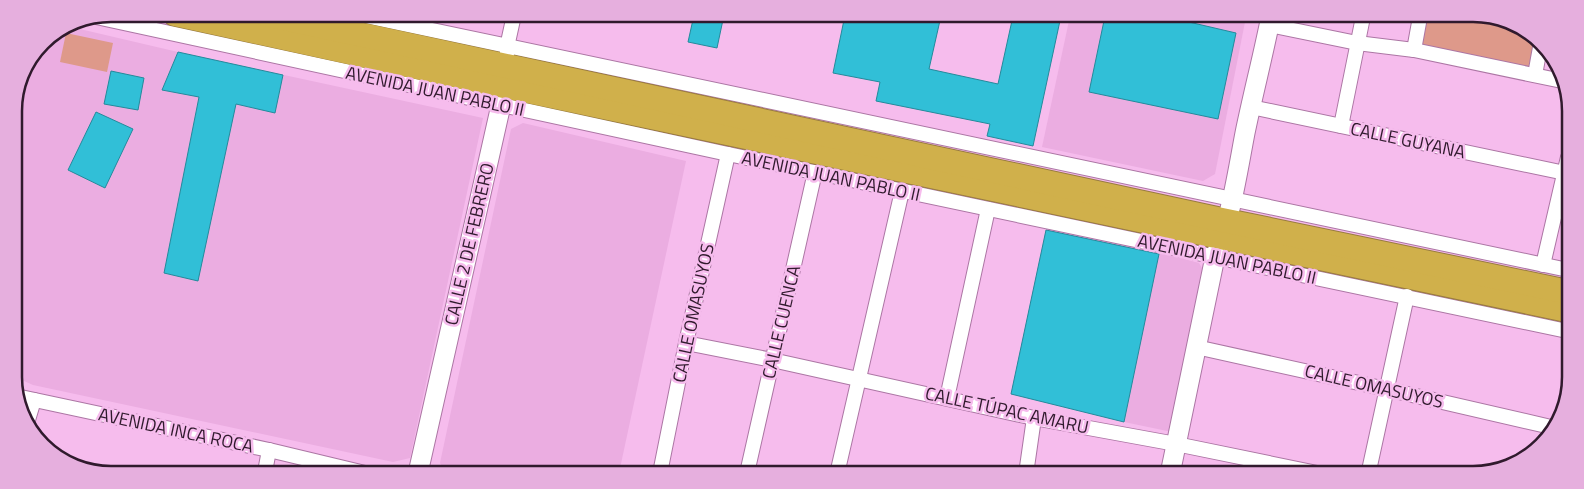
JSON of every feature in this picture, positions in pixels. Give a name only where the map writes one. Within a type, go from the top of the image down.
[{"type":"highway","name":"AVENIDA JUAN PABLO II","points":[[223,23],[505,76],[1224,229],[1562,309]]},
{"type":"highway","name":"AVENIDA JUAN PABLO II","points":[[299,23],[505,76]]},
{"type":"highway","name":"AVENIDA JUAN PABLO II","points":[[1224,229],[1562,291]]},
{"type":"street","points":[[1172,466],[1196,347],[1270,22]]},
{"type":"street","points":[[1275,22],[1357,43],[1414,50],[1555,80]]},
{"type":"street","points":[[1341,126],[1362,22]]},
{"type":"street","points":[[1414,50],[1419,22]]},
{"type":"street","name":"AVENIDA JUAN PABLO II","points":[[137,23],[505,76],[1224,229],[1408,296],[1562,330]]},
{"type":"street","name":"AVENIDA JUAN PABLO II","points":[[377,23],[505,76],[728,154],[988,209],[1224,229],[1543,265],[1562,269]]},
{"type":"street","name":"CALLE 2 DE FEBRERO","points":[[420,466],[505,76],[513,23]]},
{"type":"street","points":[[1535,75],[1539,53]]},
{"type":"street","name":"CALLE GUYANA","points":[[1251,107],[1562,172]]},
{"type":"street","name":"CALLE OMASUYOS","points":[[661,466],[686,343],[728,154]]},
{"type":"street","name":"CALLE CUENCA","points":[[749,466],[815,172]]},
{"type":"street","points":[[1543,265],[1562,186]]},
{"type":"street","points":[[839,466],[902,191]]},
{"type":"street","points":[[947,398],[988,209]]},
{"type":"street","points":[[1370,466],[1408,296]]},
{"type":"street","name":"CALLE TÚPAC AMARU","points":[[686,343],[772,360],[1034,418],[1283,466]]},
{"type":"street","name":"CALLE OMASUYOS","points":[[1196,347],[1547,426]]},
{"type":"street","name":"AVENIDA INCA ROCA","points":[[25,398],[269,450],[322,466]]},
{"type":"street","points":[[30,414],[34,400]]},
{"type":"street","points":[[1027,466],[1034,418]]},
{"type":"street","points":[[266,466],[269,450]]},
{"type":"shaded area","points":[[1069,22],[1245,22],[1215,174],[1203,181],[1042,147]]},
{"type":"shaded area","points":[[1425,22],[1473,22],[1507,29],[1517,34],[1533,47],[1528,70],[1420,47]]},
{"type":"shaded area","points":[[78,29],[483,118],[410,458],[393,462],[33,385],[22,380],[22,378],[23,105],[27,83],[34,67],[41,57],[62,37]]},
{"type":"shaded area","points":[[69,34],[113,43],[107,72],[60,62],[66,35]]},
{"type":"shaded area","points":[[523,123],[686,161],[621,466],[442,466],[440,463],[511,129]]},
{"type":"shaded area","points":[[1046,228],[1160,252],[1199,263],[1205,273],[1172,432],[1011,394]]},
{"type":"building","points":[[843,22],[940,22],[929,69],[998,84],[1012,22],[1060,22],[1033,146],[987,136],[990,124],[876,101],[880,82],[833,73]]},
{"type":"building","points":[[1104,22],[1190,22],[1236,33],[1218,119],[1089,92]]},
{"type":"building","points":[[692,23],[722,23],[717,48],[688,42]]},
{"type":"building","points":[[178,52],[283,75],[275,113],[236,104],[198,281],[164,273],[199,97],[162,90]]},
{"type":"building","points":[[111,71],[144,78],[138,110],[104,104]]},
{"type":"building","points":[[96,112],[133,129],[105,188],[68,170]]},
{"type":"building","points":[[1046,230],[1159,254],[1124,422],[1011,394]]}]
